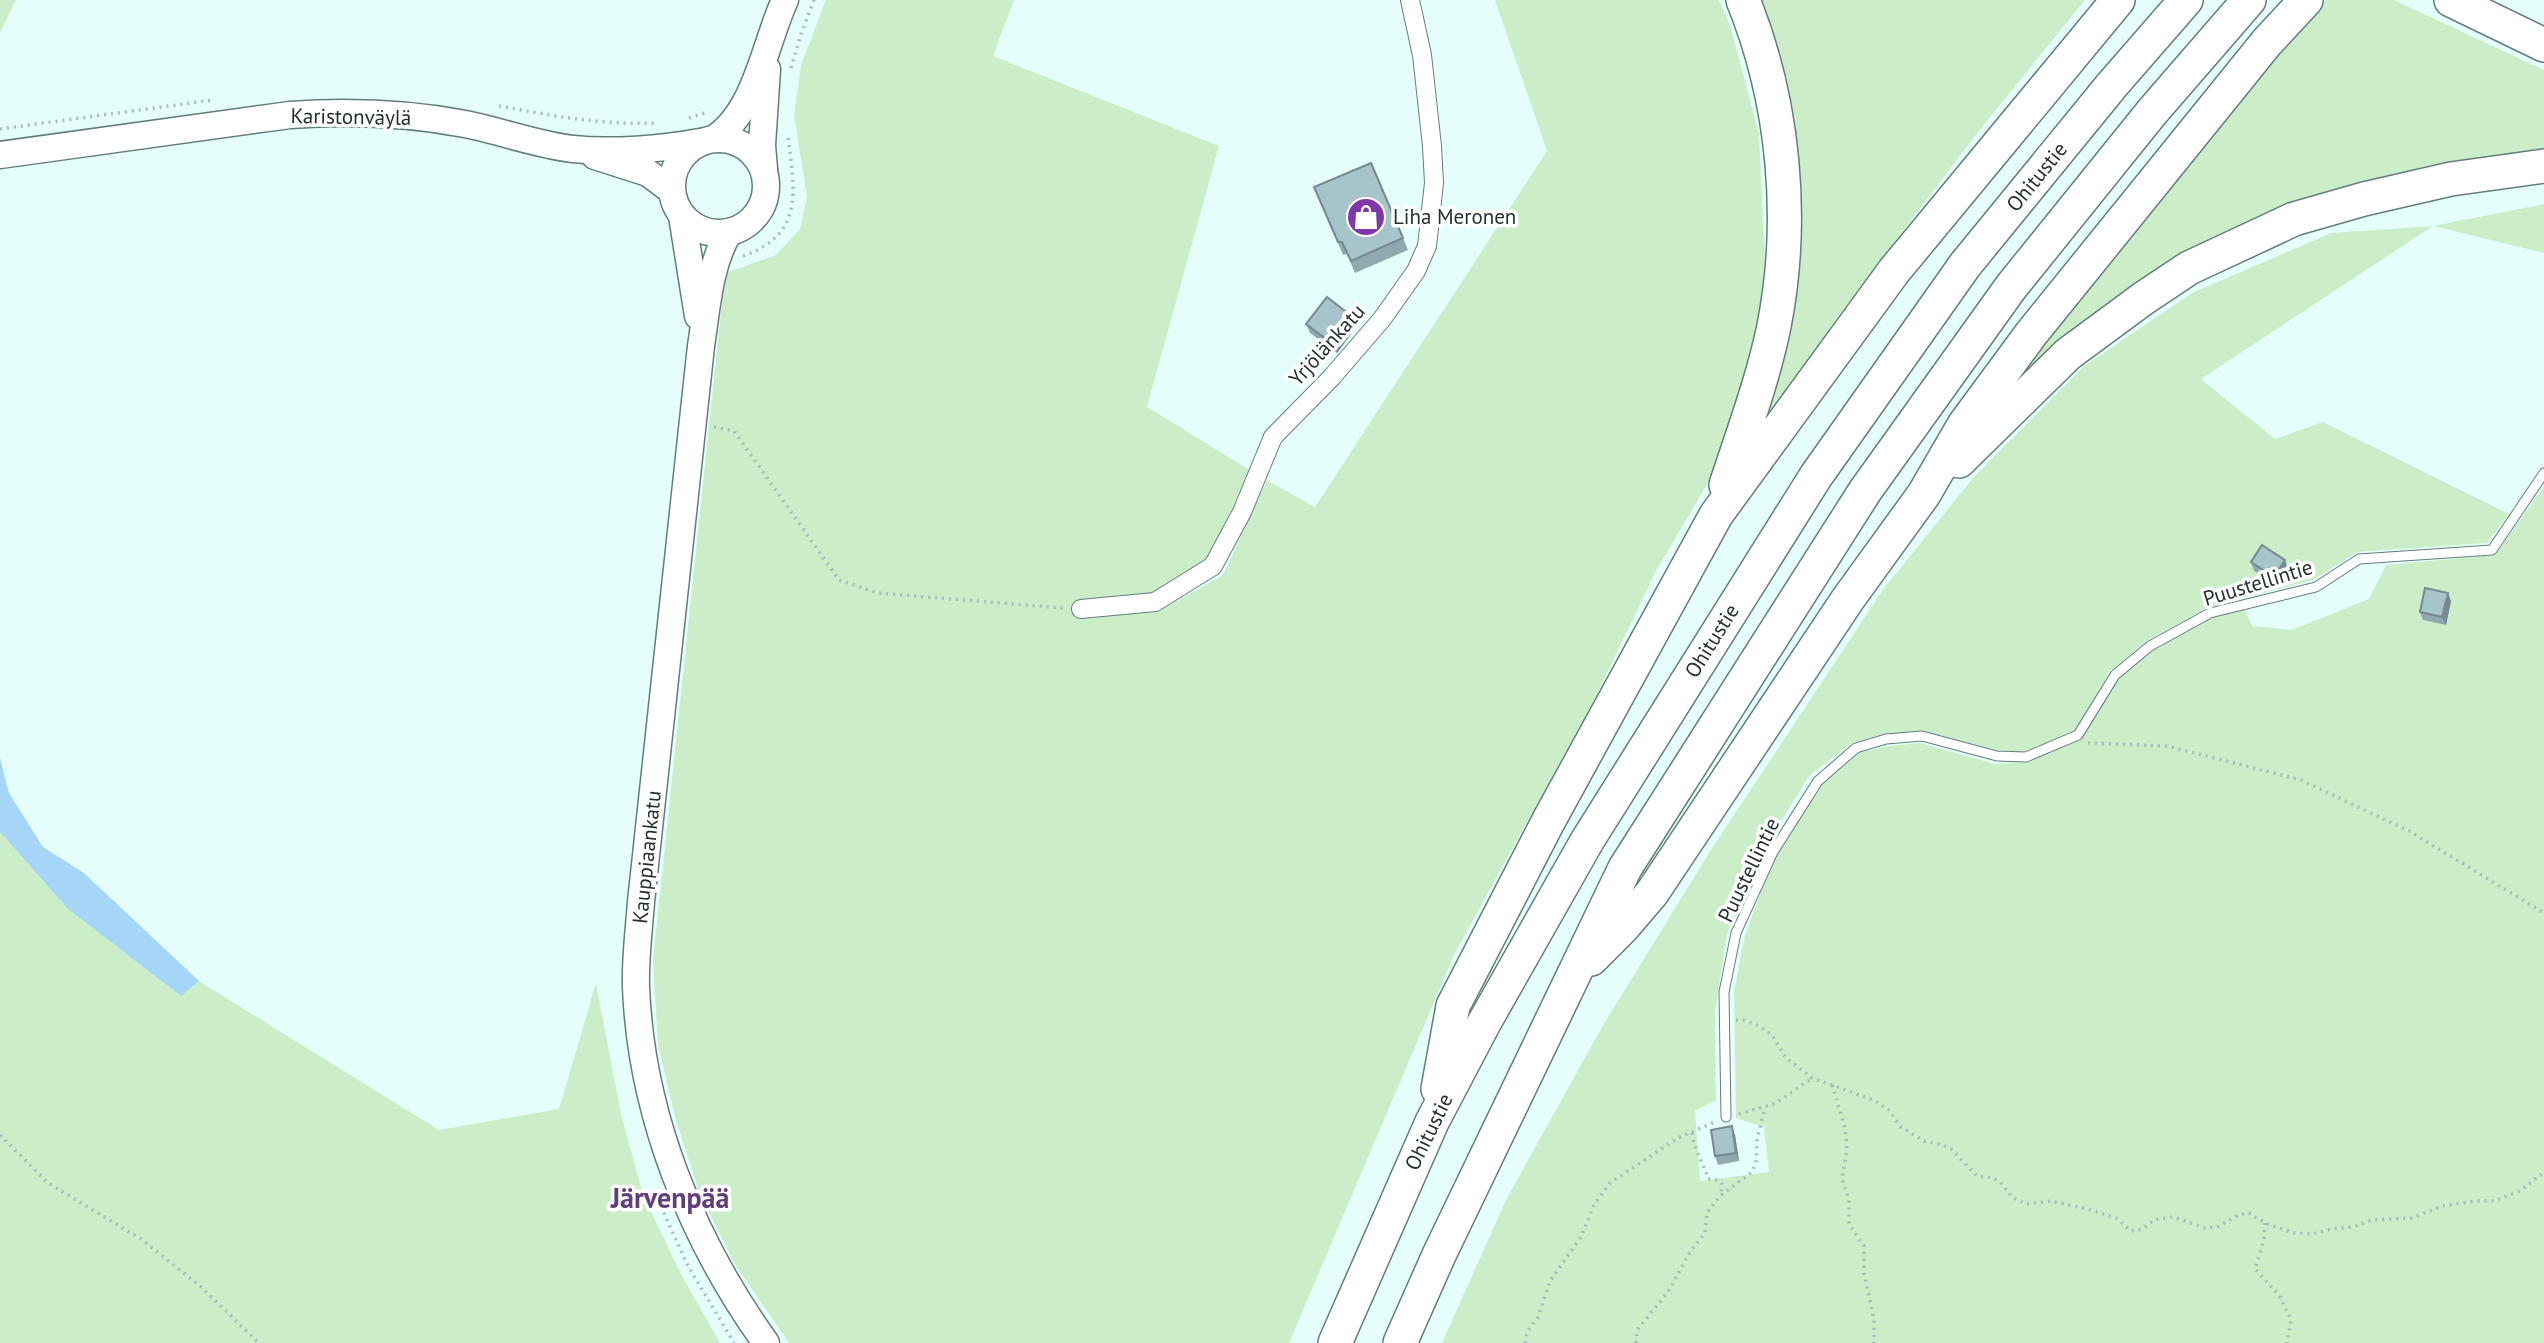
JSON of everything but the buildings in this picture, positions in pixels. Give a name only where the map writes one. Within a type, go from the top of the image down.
[{"type":"highway","points":[[1716,515],[1759,384],[1774,325],[1782,256],[1784,179],[1775,106],[1756,32],[1743,0]]},
{"type":"highway","points":[[1432,1122],[1453,1006],[1549,820],[1716,515],[1894,271],[2118,0]]},
{"type":"highway","name":"Ohitustie","points":[[1335,1343],[1432,1122],[1484,1023],[1587,841],[1816,476],[1965,265],[2112,85],[2186,0]]},
{"type":"highway","points":[[1401,1343],[1439,1255],[1625,869],[1866,491],[2011,287],[2152,113],[2249,0]]},
{"type":"highway","points":[[1575,974],[1623,927],[1652,893],[1848,599],[1924,494],[1964,425],[2031,334],[2267,42],[2306,0]]},
{"type":"highway","points":[[2451,0],[2544,45]]},
{"type":"highway","points":[[2498,24],[2544,27]]},
{"type":"highway","points":[[1924,494],[2068,354],[2189,268],[2294,219],[2451,179],[2544,166]]},
{"type":"street","points":[[769,46],[763,111],[764,169],[767,185],[764,201],[757,215],[744,226],[729,232],[704,231],[682,216],[675,204],[671,190],[672,175],[686,151],[728,129],[737,119],[769,46],[785,0]]},
{"type":"street","name":"Yrjölänkatu","points":[[1081,609],[1155,601],[1213,566],[1242,512],[1273,437],[1382,319],[1416,271],[1427,246],[1434,183],[1422,55],[1410,0]]},
{"type":"street","name":"Karistonväylä","points":[[0,155],[290,115],[331,112],[406,116],[465,124],[573,149],[677,146],[708,140]]},
{"type":"street","points":[[708,140],[730,139],[745,145],[764,169]]},
{"type":"street","points":[[573,149],[648,173],[671,190]]},
{"type":"street","name":"Kauppiaankatu","points":[[682,216],[696,297],[701,346]]},
{"type":"street","name":"Kauppiaankatu","points":[[729,232],[716,261],[701,346],[641,902],[636,984],[640,1038],[654,1106],[684,1202],[743,1311],[766,1343]]},
{"type":"lane","name":"Puustellintie","points":[[1726,1117],[1724,992],[1736,933],[1773,852],[1818,781],[1856,748],[1886,739],[1922,736],[1997,756],[2026,757],[2078,735],[2115,674],[2150,646],[2210,614],[2316,587],[2359,559],[2492,550],[2544,473]]},
{"type":"path","points":[[692,422],[734,431],[839,580],[878,593],[1081,609]]},
{"type":"path","points":[[2061,742],[2167,746],[2301,780],[2409,831],[2544,913]]},
{"type":"path","points":[[1724,1021],[1743,1020],[1759,1026],[1772,1035],[1786,1058],[1812,1078],[1873,1100],[1888,1109],[1901,1127],[1924,1141],[1951,1149],[1976,1176],[1993,1178],[2000,1182],[2012,1197],[2026,1204],[2051,1201],[2088,1209],[2116,1218],[2131,1231],[2143,1229],[2154,1220],[2172,1217],[2205,1228],[2217,1227],[2238,1215],[2249,1213],[2265,1223],[2294,1233],[2314,1234],[2353,1227],[2371,1220],[2412,1218],[2442,1206],[2494,1201],[2520,1191],[2544,1171]]},
{"type":"path","points":[[1525,1343],[1527,1332],[1538,1317],[1550,1281],[1581,1237],[1594,1205],[1610,1183],[1678,1138],[1726,1117],[1765,1108],[1812,1078]]},
{"type":"path","points":[[1832,1085],[1845,1128],[1847,1149],[1842,1179],[1849,1200],[1849,1224],[1864,1246],[1864,1273],[1874,1320],[1874,1343]]},
{"type":"path","points":[[1636,1343],[1637,1330],[1668,1292],[1704,1233],[1707,1213],[1720,1196],[1752,1172],[1765,1108]]},
{"type":"path","points":[[1692,1132],[1693,1148],[1702,1160],[1708,1179],[1718,1180],[1722,1184],[1720,1196]]},
{"type":"path","points":[[0,1135],[48,1183],[141,1239],[200,1286],[259,1343]]},
{"type":"path","points":[[2265,1223],[2264,1240],[2255,1269],[2279,1295],[2291,1320],[2287,1343]]},
{"type":"green space","points":[[0,0],[16,0],[0,33]]},
{"type":"green space","points":[[826,0],[1014,0],[993,56],[1219,146],[1147,407],[1250,470],[1209,559],[1152,594],[1080,601],[1074,618],[1159,611],[1223,575],[1267,480],[1315,507],[1547,151],[1495,0],[1719,0],[1731,28],[1759,134],[1765,262],[1756,346],[1715,471],[1656,571],[1593,702],[1455,953],[1289,1343],[789,1343],[734,1263],[700,1194],[676,1121],[658,1045],[653,960],[725,273],[776,255],[800,229],[807,197],[794,115],[801,65]]},
{"type":"green space","points":[[1760,0],[2085,0],[1975,136],[1839,315],[1754,450],[1786,348]]},
{"type":"green space","points":[[2326,0],[2394,0],[2544,70],[2544,155],[2330,198],[1997,407],[2155,201]]},
{"type":"green space","points":[[2544,204],[2544,253],[2433,226]]},
{"type":"green space","points":[[2433,226],[2201,379],[2275,439],[2323,422],[2509,514],[2487,543],[2357,552],[2313,580],[2207,608],[2145,642],[2109,672],[2075,732],[2027,752],[1997,750],[1924,731],[1884,734],[1852,743],[1809,776],[1758,859],[1727,934],[1715,1012],[1716,1100],[1695,1111],[1700,1181],[1769,1172],[1764,1127],[1736,1118],[1734,991],[1745,935],[1776,853],[1821,784],[1859,753],[1888,746],[1920,743],[1995,764],[2027,762],[2081,738],[2118,679],[2154,649],[2214,616],[2245,610],[2252,626],[2292,630],[2369,599],[2386,565],[2495,555],[2544,486],[2544,1343],[1442,1343],[1506,1200],[1602,1027],[1709,853],[1882,591],[1973,478],[2084,366],[2192,293],[2331,233]]},
{"type":"green space","points":[[0,832],[68,909],[181,996],[199,981],[439,1130],[559,1109],[596,983],[621,1114],[643,1195],[681,1274],[720,1343],[0,1343]]},
{"type":"water","points":[[0,758],[9,793],[43,847],[84,873],[199,981],[181,996],[68,909],[0,832]]},
{"type":"place","name":"Liha Meronen","points":[[1366,217]]},
{"type":"district","name":"Järvenpää","points":[[670,1198]]}]
